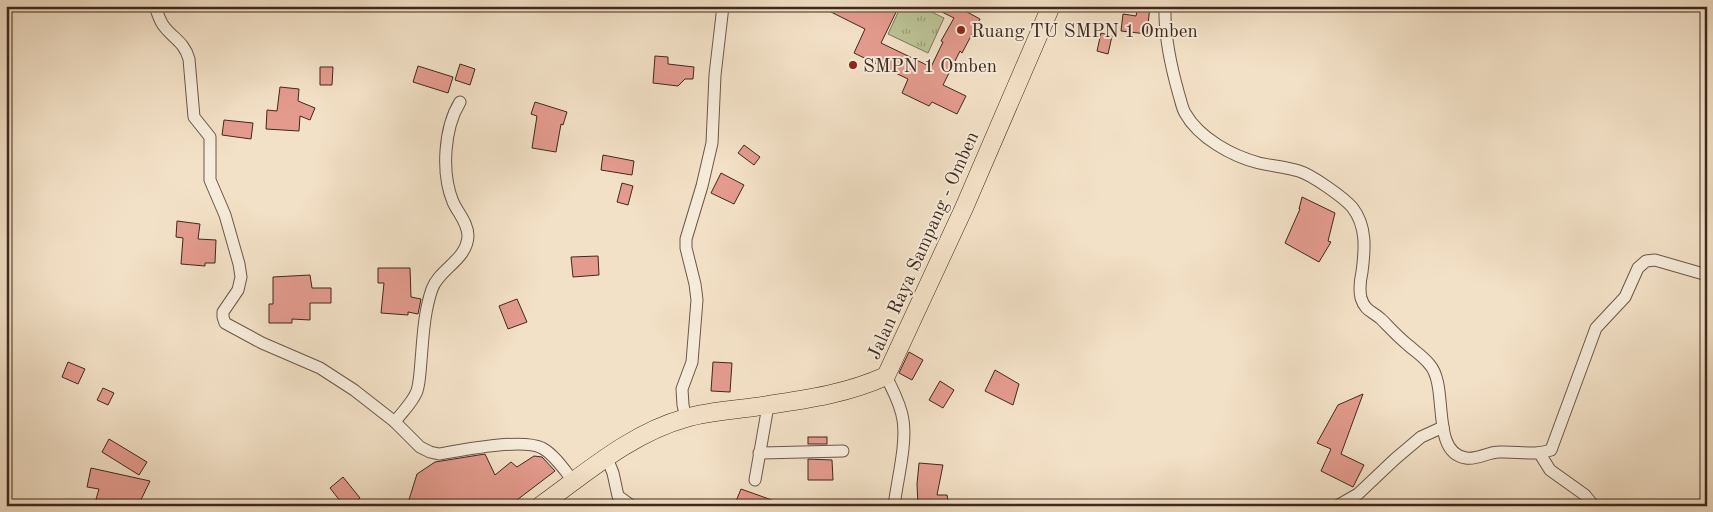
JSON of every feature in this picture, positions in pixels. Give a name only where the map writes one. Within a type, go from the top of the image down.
[{"type":"main road","name":"Jalan Raya Sampang - Omben","points":[[540,506],[639,437],[661,427],[686,418],[722,410],[768,406],[846,392],[886,376],[964,208],[1051,6]]},
{"type":"street","points":[[155,6],[163,24],[187,51],[194,117],[210,137],[210,180],[225,214],[239,264],[240,286],[223,312],[226,323],[262,343],[320,368],[354,390],[395,422],[420,447],[430,452],[439,454],[496,445],[525,444],[538,446],[552,455],[574,482]]},
{"type":"street","points":[[686,418],[682,404],[682,390],[692,362],[697,300],[686,248],[686,239],[702,186],[712,143],[715,75],[723,6]]},
{"type":"street","points":[[1165,6],[1168,48],[1184,112],[1203,134],[1225,150],[1258,163],[1302,172],[1351,206],[1361,222],[1364,235],[1364,256],[1359,288],[1365,308],[1380,318],[1389,329],[1424,358],[1433,368],[1438,379],[1446,442],[1460,456],[1466,458],[1498,452],[1540,454],[1551,450],[1596,328],[1625,297],[1638,268],[1646,261],[1655,260],[1707,275]]},
{"type":"street","points":[[395,422],[416,392],[420,380],[427,307],[434,284],[459,257],[465,249],[467,242],[467,227],[447,185],[445,171],[453,114],[460,102]]},
{"type":"street","points":[[886,376],[904,420],[901,459],[894,506]]},
{"type":"street","points":[[755,480],[768,406]]},
{"type":"street","points":[[1337,506],[1358,494],[1421,437],[1443,426]]},
{"type":"street","points":[[759,453],[843,451]]},
{"type":"street","points":[[1540,454],[1550,470],[1585,495],[1594,506]]},
{"type":"street","points":[[607,458],[618,496],[632,506]]},
{"type":"green space","points":[[901,6],[919,6],[944,18],[928,53],[888,34]]},
{"type":"building","points":[[819,6],[899,6],[881,43],[931,67],[943,42],[941,41],[954,18],[930,6],[956,6],[980,19],[962,53],[960,51],[943,85],[966,96],[957,114],[932,102],[929,106],[902,93],[908,79],[854,53],[865,29]]},
{"type":"building","points":[[1138,6],[1150,6],[1147,34],[1121,31],[1123,14],[1136,16]]},
{"type":"building","points":[[1101,33],[1112,36],[1108,54],[1097,51]]},
{"type":"building","points":[[655,56],[668,57],[668,64],[694,67],[693,79],[685,79],[678,86],[653,83]]},
{"type":"building","points":[[460,64],[475,69],[470,85],[455,80]]},
{"type":"building","points":[[418,66],[453,77],[448,93],[413,82]]},
{"type":"building","points":[[320,67],[333,67],[332,85],[320,85]]},
{"type":"building","points":[[280,87],[299,89],[298,101],[315,108],[310,120],[300,116],[299,131],[266,129],[267,110],[277,111]]},
{"type":"building","points":[[535,102],[567,112],[563,125],[561,124],[556,152],[532,148],[537,116],[531,114]]},
{"type":"building","points":[[224,120],[253,123],[251,139],[222,135]]},
{"type":"building","points":[[744,145],[760,157],[754,165],[738,153]]},
{"type":"building","points":[[603,155],[634,161],[632,175],[601,170]]},
{"type":"building","points":[[721,173],[744,185],[734,204],[711,193]]},
{"type":"building","points":[[622,183],[633,186],[628,205],[617,202]]},
{"type":"building","points":[[1302,197],[1335,213],[1328,241],[1331,242],[1319,262],[1285,243],[1300,209]]},
{"type":"building","points":[[177,221],[200,224],[198,239],[216,240],[215,263],[205,263],[205,266],[181,264],[183,238],[176,237]]},
{"type":"building","points":[[598,256],[599,275],[573,277],[571,257]]},
{"type":"building","points":[[378,268],[410,268],[411,297],[421,299],[418,314],[408,312],[408,315],[381,313],[384,283],[378,283]]},
{"type":"building","points":[[310,275],[312,288],[331,288],[331,303],[310,303],[310,320],[292,319],[292,323],[269,323],[269,304],[273,304],[273,277]]},
{"type":"building","points":[[517,299],[527,322],[508,329],[499,306]]},
{"type":"building","points":[[909,352],[923,360],[912,380],[899,373]]},
{"type":"building","points":[[68,362],[85,369],[78,384],[62,377]]},
{"type":"building","points":[[713,362],[732,363],[730,392],[711,391]]},
{"type":"building","points":[[995,370],[1019,384],[1013,405],[985,391]]},
{"type":"building","points":[[940,381],[954,390],[943,408],[929,400]]},
{"type":"building","points":[[103,388],[114,393],[108,405],[97,400]]},
{"type":"building","points":[[1363,394],[1341,454],[1364,465],[1353,487],[1321,471],[1331,449],[1317,443],[1338,405]]},
{"type":"building","points":[[808,437],[827,437],[827,444],[808,444]]},
{"type":"building","points":[[109,439],[147,462],[139,475],[102,452]]},
{"type":"building","points":[[485,454],[495,475],[511,462],[517,467],[534,456],[542,457],[555,471],[509,506],[407,506],[417,474],[435,462]]},
{"type":"building","points":[[808,459],[832,460],[833,480],[808,480]]},
{"type":"building","points":[[919,463],[943,465],[937,495],[947,495],[949,506],[918,506],[917,484]]},
{"type":"building","points":[[91,468],[150,481],[138,506],[128,506],[118,501],[116,506],[101,506],[95,503],[99,489],[87,487]]},
{"type":"building","points":[[343,477],[360,498],[351,506],[344,506],[330,488]]},
{"type":"building","points":[[741,489],[783,504],[783,506],[734,506]]},
{"type":"place","name":"Ruang TU SMPN 1 Omben","points":[[961,30]]},
{"type":"place","name":"SMPN 1 Omben","points":[[853,65]]}]
